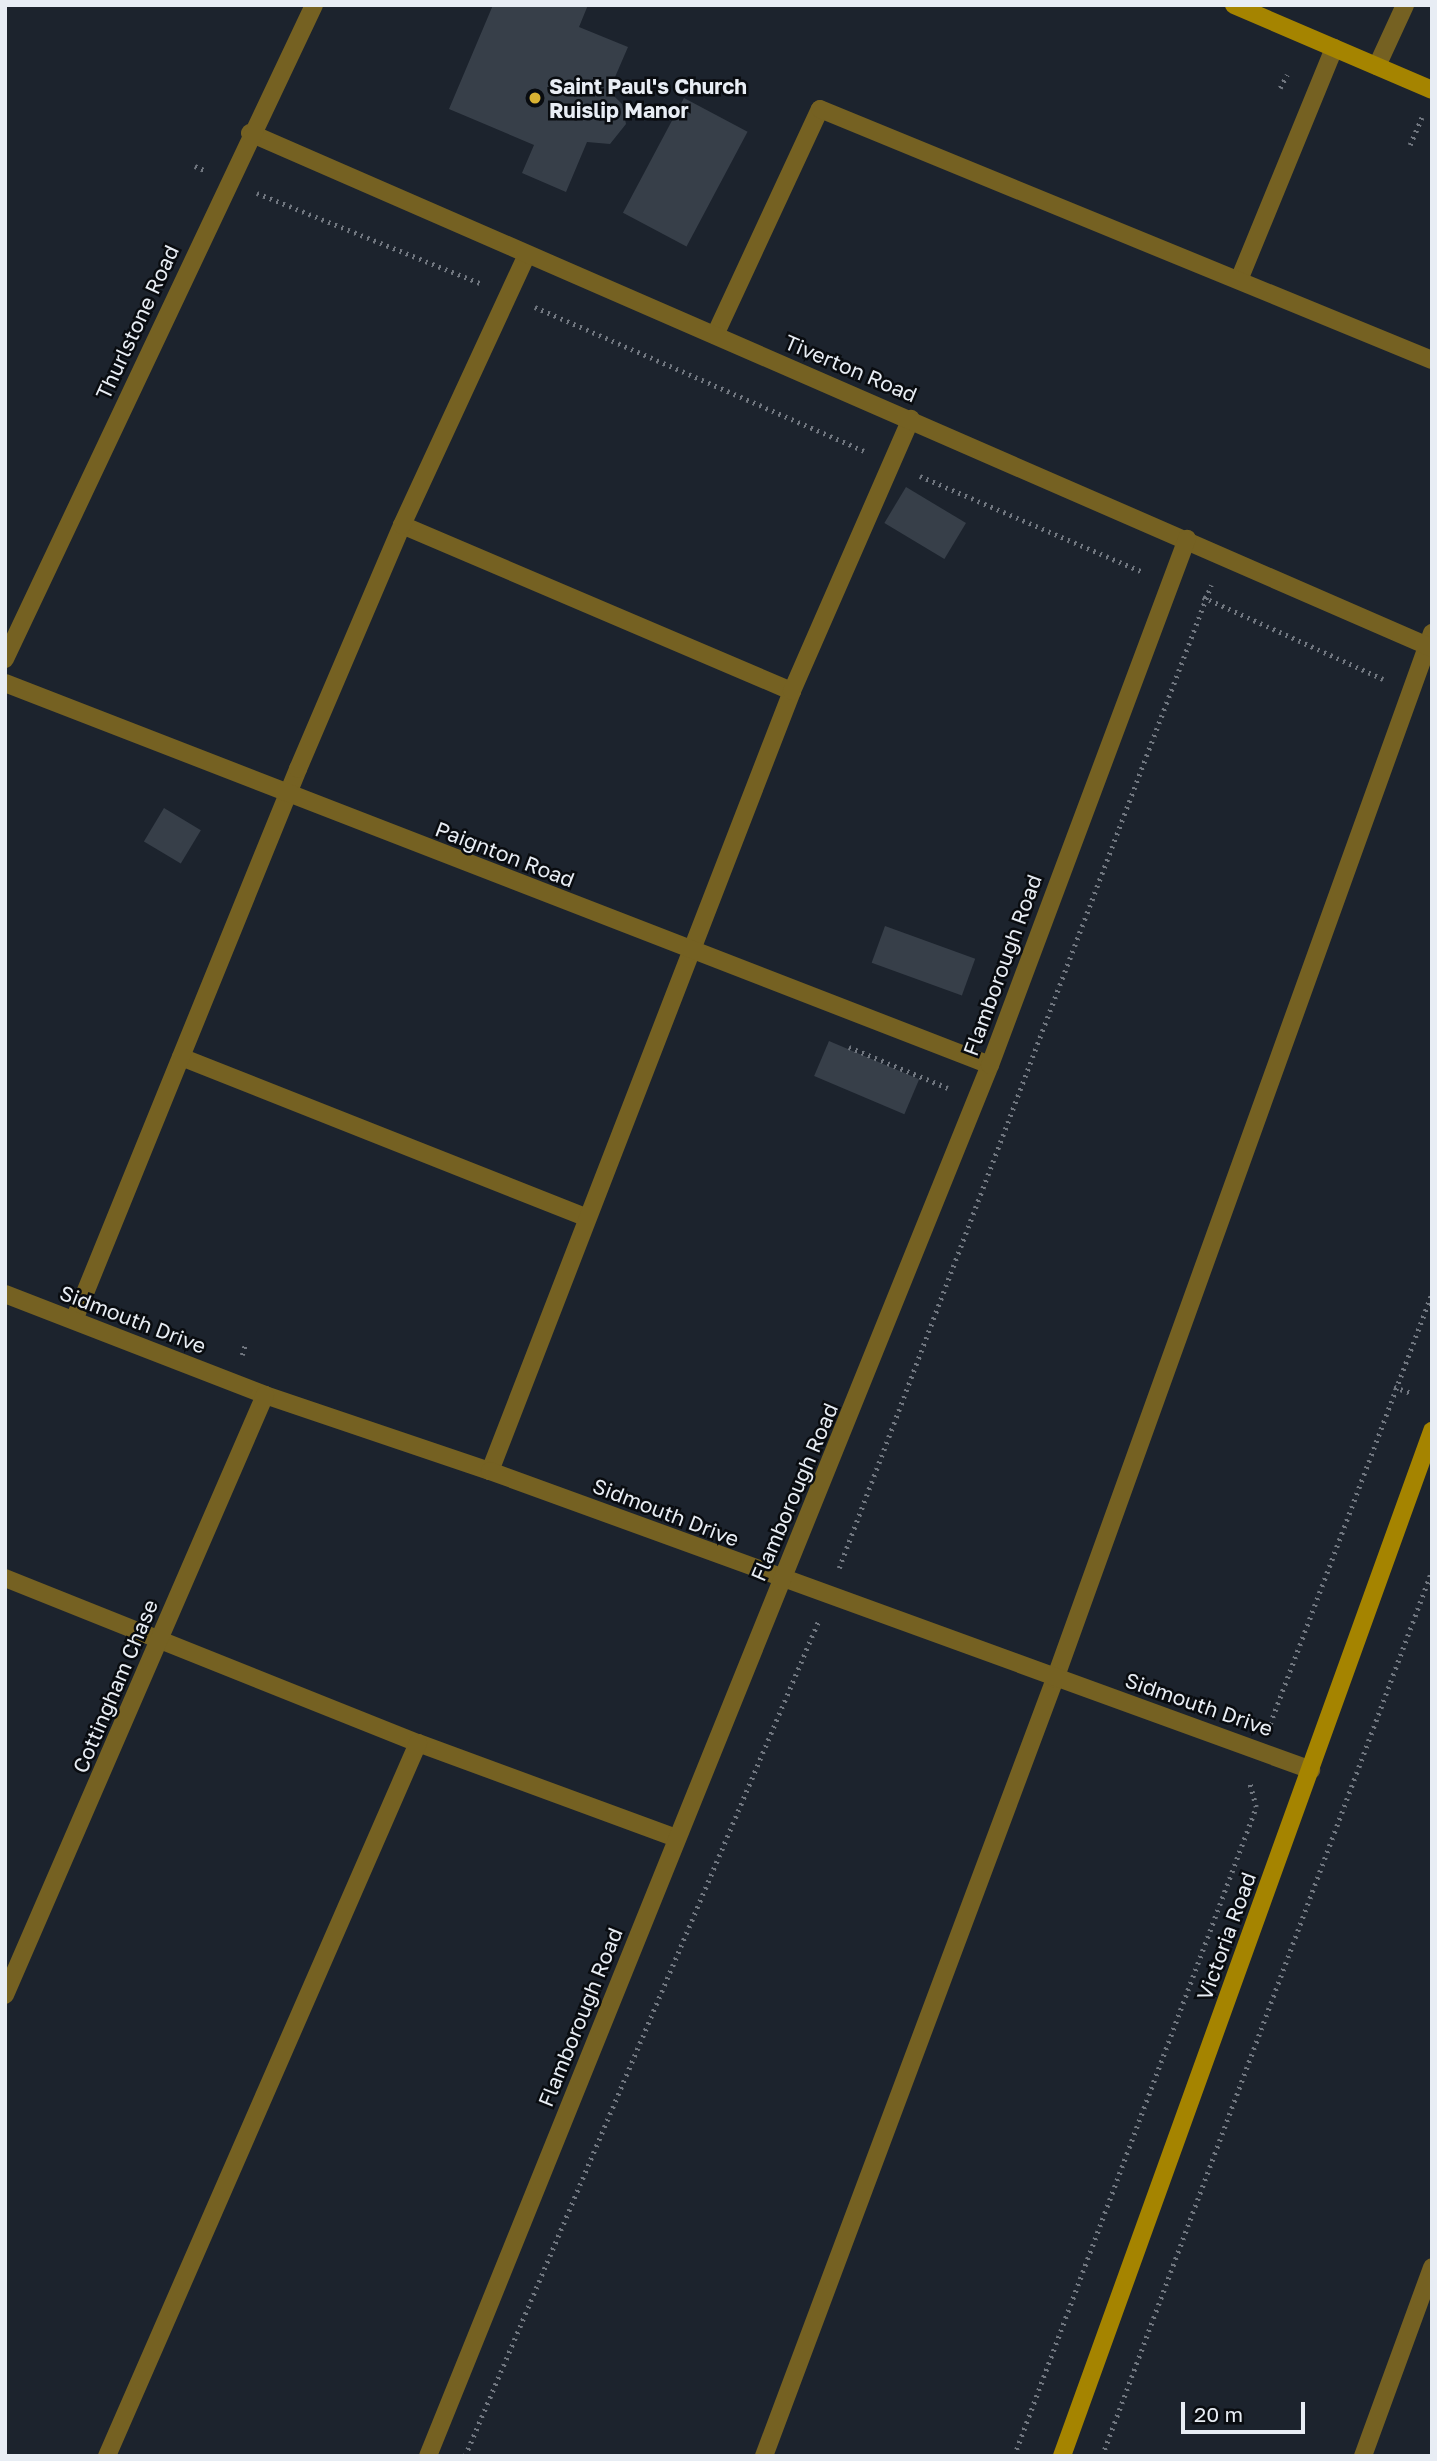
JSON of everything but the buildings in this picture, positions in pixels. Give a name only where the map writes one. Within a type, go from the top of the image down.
[{"type":"street","name":"Thurlstone Road","points":[[5,659],[250,133],[314,5]]},
{"type":"street","points":[[1234,5],[1432,90]]},
{"type":"street","points":[[1377,66],[1405,5]]},
{"type":"street","points":[[1239,281],[1334,48]]},
{"type":"street","points":[[715,335],[820,109],[1432,360]]},
{"type":"street","name":"Tiverton Road","points":[[250,133],[1429,642]]},
{"type":"street","points":[[74,1320],[288,793],[402,525],[527,254]]},
{"type":"street","points":[[490,1471],[586,1217],[792,691],[889,462],[911,419]]},
{"type":"street","points":[[402,525],[792,691]]},
{"type":"street","name":"Flamborough Road","points":[[428,2456],[990,1065],[1186,539]]},
{"type":"street","points":[[764,2456],[1055,1679],[1429,642]]},
{"type":"street","name":"Paignton Road","points":[[5,683],[990,1065]]},
{"type":"street","points":[[181,1057],[586,1217]]},
{"type":"street","name":"Sidmouth Drive","points":[[5,1294],[265,1395],[490,1471],[1055,1679],[1255,1746],[1311,1770]]},
{"type":"street","name":"Cottingham Chase","points":[[5,1995],[265,1395]]},
{"type":"street","name":"Victoria Road","points":[[1062,2456],[1432,1431]]},
{"type":"street","points":[[5,1578],[159,1642],[418,1743],[676,1838]]},
{"type":"street","points":[[107,2456],[418,1743]]},
{"type":"street","points":[[1363,2456],[1432,2267]]},
{"type":"path","points":[[268,198],[507,295],[1205,598],[1411,692]]},
{"type":"path","points":[[464,2456],[829,1596],[1205,598]]},
{"type":"path","points":[[1014,2456],[1256,1807],[1249,1783],[1255,1746],[1283,1698],[1394,1387],[1432,1293]]},
{"type":"path","points":[[1394,1387],[1410,1393]]},
{"type":"path","points":[[1102,2456],[1432,1570]]},
{"type":"place","name":"Saint Paul's Church Ruislip Manor","points":[[535,98]]}]
